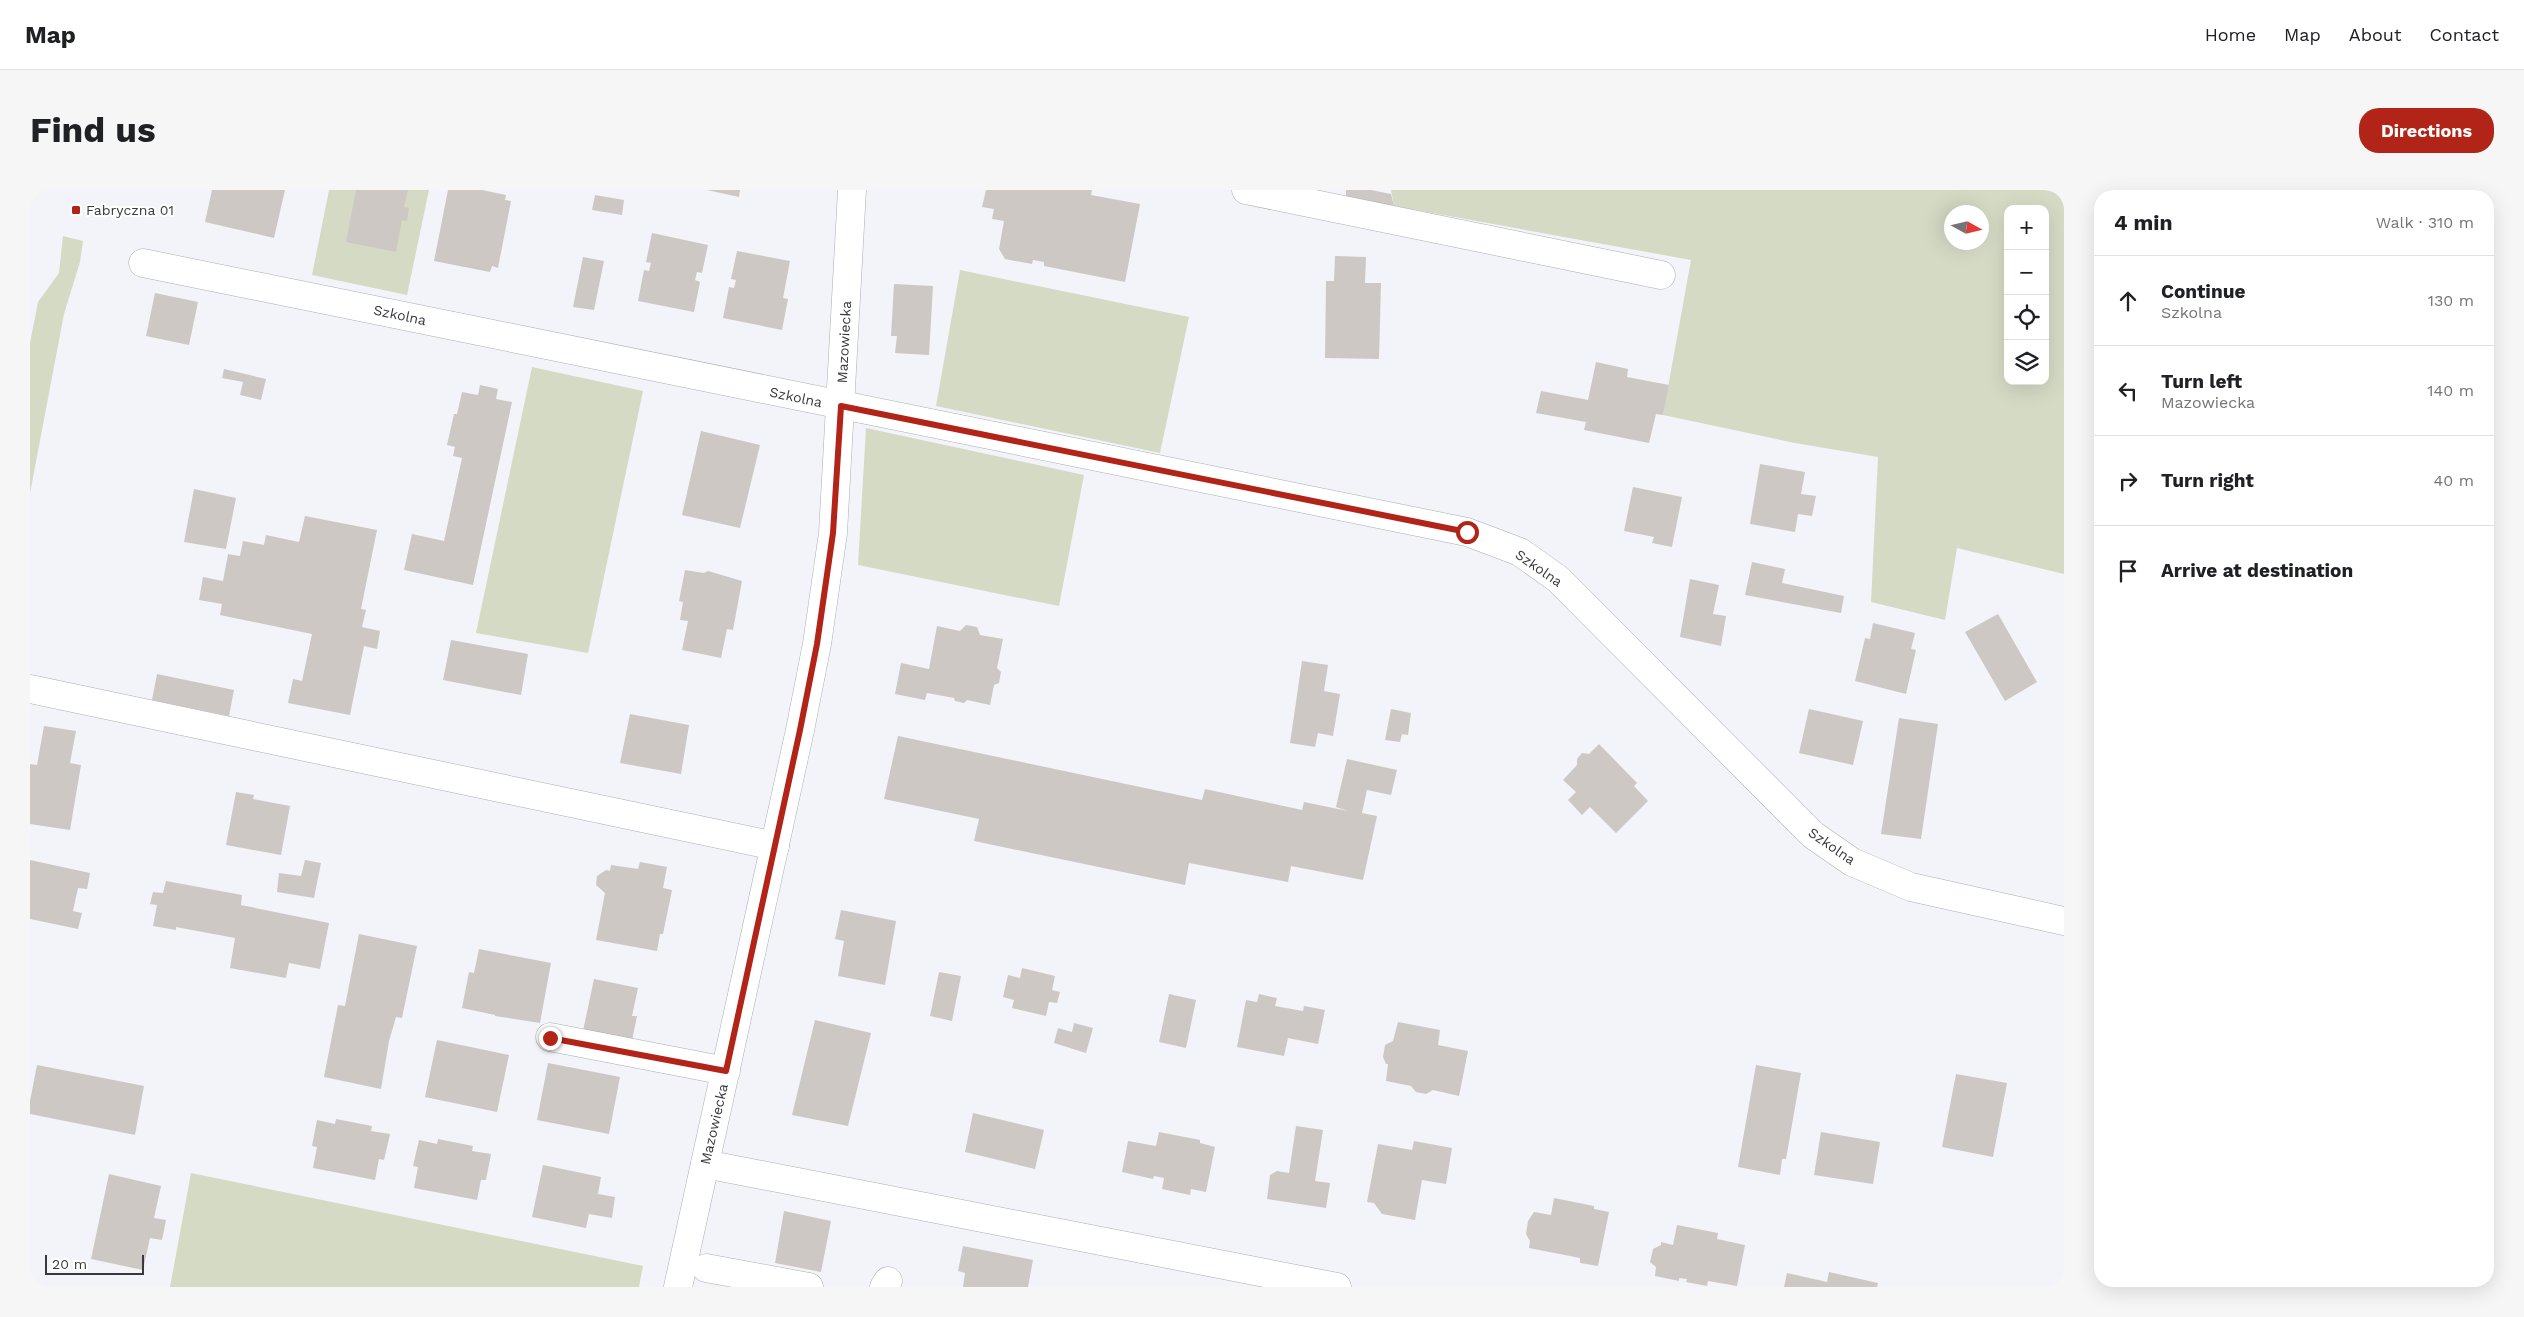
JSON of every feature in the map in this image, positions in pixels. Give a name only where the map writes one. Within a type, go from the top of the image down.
[{"type":"street","name":"Mazowiecka","points":[[678,1287],[775,846],[817,644],[833,533],[852,190]]},
{"type":"street","points":[[1246,190],[1661,275]]},
{"type":"street","name":"Szkolna","points":[[143,262],[841,406],[1467,532],[1520,552],[1558,579],[1813,835],[1852,862],[1911,887],[2064,921]]},
{"type":"street","points":[[30,689],[775,846]]},
{"type":"street","points":[[550,1038],[726,1071]]},
{"type":"street","points":[[705,1164],[1337,1287]]},
{"type":"street","points":[[706,1268],[809,1287]]},
{"type":"green space","points":[[329,190],[429,190],[407,295],[312,275]]},
{"type":"green space","points":[[1391,190],[2064,190],[2064,574],[1957,548],[1945,620],[1871,602],[1878,457],[1795,443],[1663,415],[1691,260],[1394,206]]},
{"type":"green space","points":[[63,236],[83,241],[80,262],[64,314],[30,493],[30,343],[38,302],[59,273]]},
{"type":"green space","points":[[960,270],[1189,317],[1160,453],[936,406]]},
{"type":"green space","points":[[532,367],[643,391],[588,653],[476,633]]},
{"type":"green space","points":[[866,428],[1084,475],[1059,606],[858,565]]},
{"type":"green space","points":[[191,1173],[643,1266],[639,1287],[170,1287]]},
{"type":"building","points":[[212,190],[285,190],[274,238],[205,222]]},
{"type":"building","points":[[356,190],[408,190],[404,207],[409,208],[407,221],[402,220],[396,252],[346,242]]},
{"type":"building","points":[[448,190],[482,190],[506,195],[505,200],[511,201],[498,268],[492,266],[490,272],[434,261]]},
{"type":"building","points":[[707,190],[740,190],[739,197]]},
{"type":"building","points":[[986,190],[1092,190],[1091,195],[1140,204],[1125,282],[1044,266],[1044,262],[1033,260],[1032,264],[1005,259],[999,249],[1004,221],[992,219],[994,209],[982,207]]},
{"type":"building","points":[[1346,190],[1371,190],[1391,194],[1394,206],[1346,196]]},
{"type":"building","points":[[595,195],[624,200],[622,215],[592,210]]},
{"type":"building","points":[[652,233],[708,245],[702,273],[697,272],[695,280],[700,282],[694,312],[638,301],[644,270],[649,271],[651,263],[646,262]]},
{"type":"building","points":[[737,251],[790,261],[783,298],[788,299],[782,330],[723,318],[729,287],[734,288],[736,280],[731,279]]},
{"type":"building","points":[[1335,256],[1366,257],[1365,283],[1381,283],[1379,359],[1325,358],[1326,281],[1334,281]]},
{"type":"building","points":[[583,257],[604,261],[594,310],[573,307]]},
{"type":"building","points":[[894,284],[933,286],[929,355],[895,353],[897,336],[891,336]]},
{"type":"building","points":[[155,293],[198,302],[189,345],[146,336]]},
{"type":"building","points":[[1596,362],[1628,369],[1627,377],[1669,385],[1663,415],[1656,414],[1649,443],[1584,430],[1586,422],[1536,413],[1541,391],[1588,400]]},
{"type":"building","points":[[224,369],[266,379],[261,400],[240,395],[243,382],[222,378]]},
{"type":"building","points":[[480,385],[498,389],[496,399],[512,402],[473,585],[404,570],[412,534],[444,541],[462,458],[453,456],[455,447],[447,445],[454,414],[457,414],[462,392],[478,395]]},
{"type":"building","points":[[701,431],[760,445],[740,528],[682,515]]},
{"type":"building","points":[[1760,464],[1805,472],[1801,494],[1816,496],[1812,516],[1798,514],[1795,532],[1750,524]]},
{"type":"building","points":[[1633,487],[1682,497],[1672,547],[1652,543],[1654,537],[1624,531]]},
{"type":"building","points":[[194,489],[236,498],[226,549],[184,542]]},
{"type":"building","points":[[305,516],[377,530],[361,609],[366,610],[362,627],[380,631],[377,649],[364,646],[350,715],[288,703],[293,679],[302,681],[312,634],[220,615],[222,604],[199,600],[203,577],[223,581],[228,554],[240,556],[243,541],[264,545],[266,535],[299,542]]},
{"type":"building","points":[[1752,562],[1785,569],[1782,583],[1844,596],[1841,613],[1745,595]]},
{"type":"building","points":[[685,570],[704,573],[708,571],[742,581],[733,630],[727,629],[721,658],[682,650],[688,621],[680,620],[683,602],[679,601]]},
{"type":"building","points":[[1690,579],[1719,585],[1713,614],[1726,616],[1721,646],[1680,637]]},
{"type":"building","points":[[1998,614],[2037,682],[2005,701],[1965,632]]},
{"type":"building","points":[[1873,623],[1915,633],[1911,649],[1916,650],[1906,694],[1855,681],[1865,638],[1870,639]]},
{"type":"building","points":[[966,625],[977,627],[980,635],[1003,639],[997,668],[1001,672],[999,683],[994,685],[990,705],[967,700],[964,703],[955,701],[954,698],[927,693],[925,700],[895,694],[901,663],[929,669],[937,626],[960,631]]},
{"type":"building","points":[[451,640],[528,654],[521,695],[443,680]]},
{"type":"building","points":[[1302,661],[1328,665],[1324,691],[1340,694],[1333,736],[1318,733],[1315,747],[1290,743]]},
{"type":"building","points":[[157,674],[234,690],[229,716],[152,700]]},
{"type":"building","points":[[1391,709],[1411,713],[1408,735],[1402,734],[1400,742],[1385,740]]},
{"type":"building","points":[[1809,709],[1863,721],[1853,765],[1799,753]]},
{"type":"building","points":[[630,714],[689,725],[681,774],[620,763]]},
{"type":"building","points":[[1899,718],[1938,724],[1921,839],[1881,834]]},
{"type":"building","points":[[44,726],[76,731],[70,763],[81,765],[70,830],[30,824],[30,764],[37,765]]},
{"type":"building","points":[[898,736],[1202,800],[1205,789],[1302,810],[1304,802],[1348,811],[1336,807],[1347,759],[1397,770],[1391,795],[1367,790],[1362,813],[1377,816],[1363,880],[1291,866],[1288,882],[1189,863],[1185,885],[974,841],[979,819],[884,799]]},
{"type":"building","points":[[1599,744],[1637,783],[1634,786],[1648,801],[1616,833],[1590,807],[1582,815],[1568,800],[1576,792],[1563,780],[1577,765],[1577,759],[1582,753],[1589,754]]},
{"type":"building","points":[[236,792],[254,795],[253,799],[290,806],[281,855],[226,845]]},
{"type":"building","points":[[30,860],[90,873],[87,889],[78,888],[73,911],[82,913],[78,929],[30,919]]},
{"type":"building","points":[[305,860],[321,863],[314,898],[277,892],[279,873],[301,876]]},
{"type":"building","points":[[640,862],[667,867],[663,888],[672,890],[663,934],[660,934],[657,951],[596,940],[605,893],[596,885],[597,876],[606,870],[610,871],[611,865],[638,869]]},
{"type":"building","points":[[166,881],[242,895],[241,905],[329,923],[320,969],[289,963],[286,978],[230,968],[235,938],[176,927],[176,930],[153,926],[157,905],[150,904],[153,892],[163,893]]},
{"type":"building","points":[[841,910],[896,921],[885,985],[838,976],[844,941],[835,939]]},
{"type":"building","points":[[359,934],[417,946],[402,1018],[396,1017],[389,1041],[381,1089],[324,1077],[338,1005],[345,1006]]},
{"type":"building","points":[[479,949],[551,963],[540,1023],[495,1016],[462,1008],[469,972],[474,973]]},
{"type":"building","points":[[1022,968],[1055,976],[1052,990],[1060,992],[1057,1003],[1049,1002],[1046,1016],[1012,1008],[1014,1000],[1003,997],[1008,975],[1020,978]]},
{"type":"building","points":[[939,972],[961,976],[952,1021],[930,1016]]},
{"type":"building","points":[[594,979],[638,988],[632,1016],[637,1016],[632,1041],[583,1031]]},
{"type":"building","points":[[1169,994],[1196,1000],[1186,1048],[1159,1042]]},
{"type":"building","points":[[1259,994],[1277,998],[1275,1006],[1303,1011],[1304,1006],[1325,1010],[1318,1044],[1288,1038],[1284,1056],[1237,1047],[1246,1000],[1257,1002]]},
{"type":"building","points":[[815,1020],[871,1033],[848,1126],[792,1115]]},
{"type":"building","points":[[1398,1022],[1440,1030],[1438,1045],[1468,1051],[1459,1096],[1433,1090],[1426,1094],[1416,1092],[1411,1086],[1386,1081],[1388,1064],[1386,1064],[1383,1057],[1385,1045],[1393,1041]]},
{"type":"building","points":[[1074,1023],[1093,1028],[1086,1053],[1054,1043],[1058,1028],[1072,1032]]},
{"type":"building","points":[[437,1040],[509,1055],[497,1112],[425,1097]]},
{"type":"building","points":[[548,1063],[620,1077],[609,1134],[537,1120]]},
{"type":"building","points":[[37,1065],[144,1086],[135,1135],[30,1114],[30,1101]]},
{"type":"building","points":[[1756,1065],[1801,1073],[1786,1159],[1782,1159],[1780,1175],[1738,1167]]},
{"type":"building","points":[[1956,1074],[2007,1083],[1993,1157],[1942,1147]]},
{"type":"building","points":[[973,1113],[1044,1130],[1035,1169],[965,1152]]},
{"type":"building","points":[[336,1119],[372,1126],[371,1131],[390,1134],[384,1160],[379,1159],[375,1180],[313,1168],[317,1147],[312,1146],[317,1120],[335,1124]]},
{"type":"building","points":[[1296,1126],[1323,1130],[1315,1181],[1330,1183],[1326,1208],[1267,1199],[1270,1175],[1277,1171],[1289,1173]]},
{"type":"building","points":[[1159,1132],[1200,1140],[1200,1143],[1215,1147],[1206,1192],[1191,1189],[1190,1195],[1162,1189],[1164,1178],[1154,1176],[1153,1179],[1122,1172],[1128,1141],[1156,1146]]},
{"type":"building","points":[[1821,1132],[1880,1142],[1873,1184],[1814,1175]]},
{"type":"building","points":[[438,1139],[473,1146],[472,1151],[491,1154],[486,1180],[481,1180],[477,1200],[414,1188],[418,1167],[413,1166],[419,1140],[437,1144]]},
{"type":"building","points":[[1414,1141],[1452,1148],[1446,1184],[1422,1180],[1415,1220],[1382,1214],[1374,1203],[1367,1202],[1378,1144],[1412,1150]]},
{"type":"building","points":[[543,1165],[601,1177],[598,1194],[615,1197],[612,1218],[589,1214],[586,1228],[532,1217]]},
{"type":"building","points":[[109,1174],[161,1186],[154,1218],[166,1220],[162,1240],[150,1238],[143,1270],[91,1259]]},
{"type":"building","points":[[1554,1198],[1594,1206],[1594,1209],[1609,1212],[1598,1266],[1580,1263],[1580,1258],[1529,1248],[1530,1241],[1526,1234],[1528,1221],[1534,1212],[1551,1215]]},
{"type":"building","points":[[784,1211],[831,1221],[821,1272],[775,1263]]},
{"type":"building","points":[[1677,1225],[1718,1233],[1717,1239],[1745,1245],[1737,1286],[1708,1281],[1707,1286],[1686,1282],[1687,1279],[1679,1278],[1679,1281],[1655,1276],[1656,1267],[1650,1262],[1653,1249],[1661,1245],[1661,1242],[1673,1245]]},
{"type":"building","points":[[963,1246],[1033,1260],[1028,1287],[963,1287],[965,1273],[958,1271]]},
{"type":"building","points":[[1829,1272],[1878,1283],[1877,1287],[1784,1287],[1787,1273],[1827,1282]]},
{"type":"place","name":"Fabryczna 01","points":[[76,210]]},
{"type":"route","points":[[550,1038],[726,1071],[817,644],[833,533],[841,406],[1467,532]]}]
